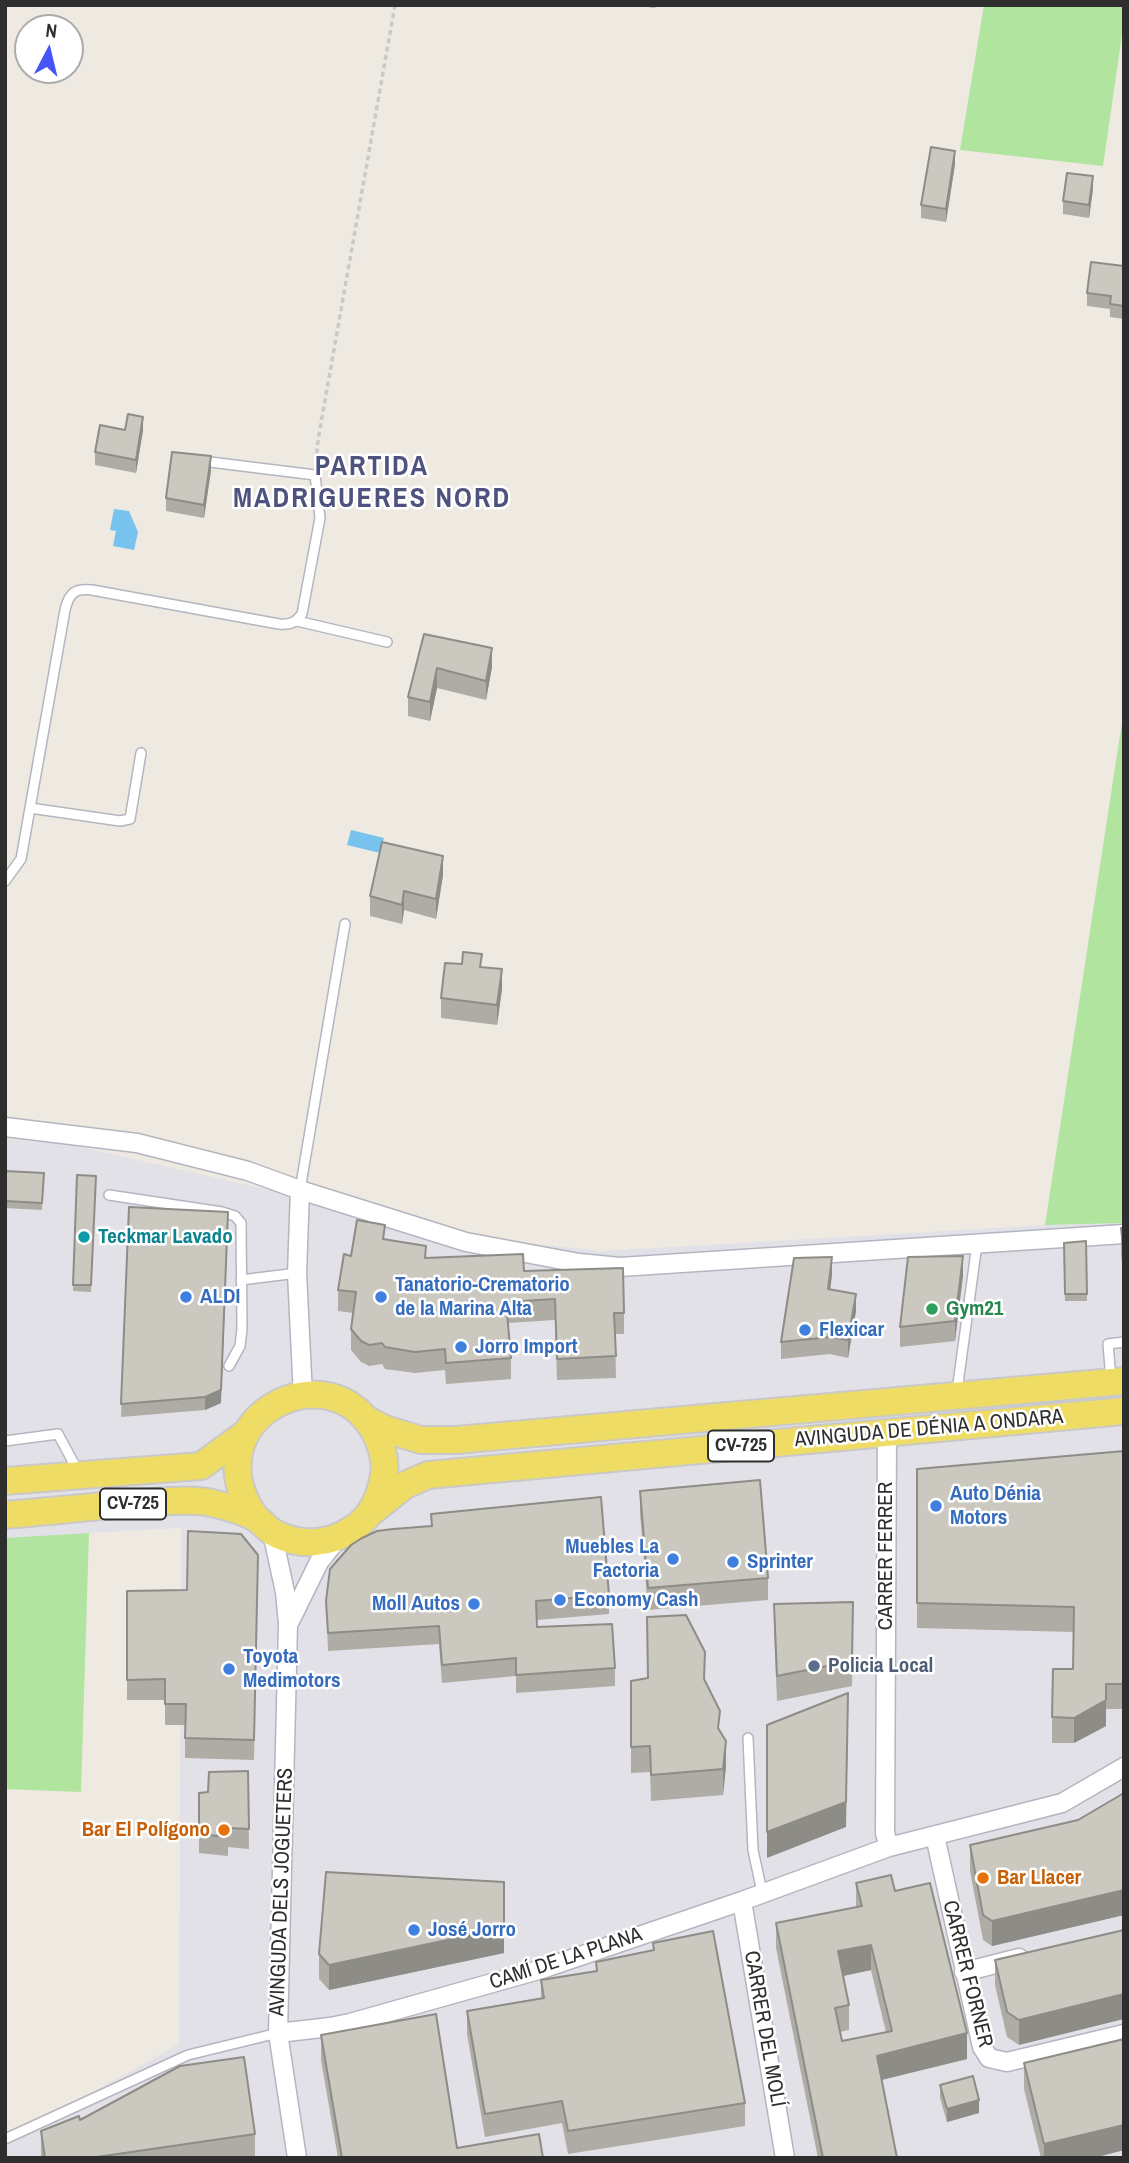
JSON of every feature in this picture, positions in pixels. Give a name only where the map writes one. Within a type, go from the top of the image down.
[{"type":"main road","name":"AVINGUDA DE DÉNIA A ONDARA","points":[[367,1420],[421,1440],[456,1440],[1117,1381]]},
{"type":"main road","name":"CV-725","points":[[5,1481],[201,1466],[245,1434],[266,1409],[287,1398],[303,1395],[332,1398],[351,1406],[367,1420],[380,1441],[385,1466],[382,1491],[370,1513],[356,1527],[340,1537],[323,1542],[306,1543],[289,1539],[264,1525],[213,1504],[196,1500],[5,1515]]},
{"type":"main road","name":"AVINGUDA DE DÉNIA A ONDARA","points":[[370,1513],[405,1485],[428,1475],[1124,1411]]},
{"type":"main road","name":"CV-725","points":[[245,1434],[236,1469],[239,1487],[245,1504],[264,1525]]},
{"type":"street","points":[[5,1127],[137,1143],[248,1171],[466,1242],[579,1263],[620,1267],[1124,1234]]},
{"type":"street","points":[[300,1190],[297,1273],[303,1395]]},
{"type":"street","name":"CARRER FERRER","points":[[887,1433],[885,1833],[889,1847]]},
{"type":"street","name":"AVINGUDA DELS JOGUETERS","points":[[264,1525],[285,1592],[288,1624],[278,2033],[297,2158]]},
{"type":"street","name":"AVINGUDA DELS JOGUETERS","points":[[288,1624],[319,1562],[340,1537]]},
{"type":"street","name":"CAMÍ DE LA PLANA","points":[[278,2033],[349,2023],[542,1969],[742,1901],[889,1847],[1062,1802],[1124,1767]]},
{"type":"street","name":"CARRER FORNER","points":[[935,1836],[982,2047],[989,2058],[1007,2062],[1124,2034]]},
{"type":"street","name":"CARRER DEL MOLÍ","points":[[742,1901],[785,2158]]},
{"type":"street","points":[[964,1972],[1039,1953]]},
{"type":"lane","points":[[5,881],[21,859],[67,599],[72,593],[82,589],[92,590],[279,624],[290,625],[302,614],[320,518],[315,475],[190,459]]},
{"type":"lane","points":[[297,621],[387,642]]},
{"type":"lane","points":[[30,808],[120,821],[130,818],[141,753]]},
{"type":"lane","points":[[300,1190],[345,924]]},
{"type":"lane","points":[[109,1195],[222,1212],[235,1216],[241,1223],[242,1329],[240,1346],[229,1366]]},
{"type":"lane","points":[[956,1395],[977,1244]]},
{"type":"lane","points":[[241,1280],[297,1273]]},
{"type":"lane","points":[[1117,1381],[1108,1344],[1124,1342]]},
{"type":"lane","points":[[5,1441],[58,1434],[79,1474]]},
{"type":"lane","points":[[748,1738],[753,1850],[762,1892]]},
{"type":"lane","name":"CAMÍ DE LA PLANA","points":[[5,2139],[188,2055],[278,2033]]},
{"type":"path","points":[[315,475],[320,427],[395,5]]},
{"type":"shaded area","points":[[5,1139],[71,1145],[296,1196],[390,1229],[603,1251],[1045,1225],[1124,1223],[1124,2158],[5,2158],[5,2141],[179,2044],[181,1528],[5,1538]]},
{"type":"green space","points":[[984,5],[1124,5],[1103,166],[960,150]]},
{"type":"green space","points":[[1124,709],[1124,1223],[1045,1225]]},
{"type":"green space","points":[[89,1533],[81,1792],[5,1789],[5,1538]]},
{"type":"water","points":[[114,509],[129,511],[138,532],[134,550],[113,546],[116,531],[110,530]]},
{"type":"water","points":[[351,830],[384,838],[380,853],[347,845]]},
{"type":"building","points":[[931,147],[955,151],[946,209],[921,205]]},
{"type":"building","points":[[1067,173],[1093,176],[1089,205],[1063,201]]},
{"type":"building","points":[[1091,262],[1124,266],[1124,306],[1110,304],[1111,296],[1087,293]]},
{"type":"building","points":[[128,414],[143,417],[136,460],[95,452],[100,425],[125,430]]},
{"type":"building","points":[[172,452],[211,456],[204,505],[166,498]]},
{"type":"building","points":[[424,634],[492,648],[486,681],[437,668],[430,702],[408,697]]},
{"type":"building","points":[[382,842],[443,856],[436,899],[404,891],[402,905],[370,896]]},
{"type":"building","points":[[463,952],[482,954],[480,967],[502,969],[497,1005],[441,998],[445,963],[462,964]]},
{"type":"building","name":"Teckmar Lavado","points":[[5,1171],[44,1173],[42,1203],[5,1201]]},
{"type":"building","name":"Teckmar Lavado","points":[[77,1175],[96,1176],[91,1285],[73,1285]]},
{"type":"building","points":[[129,1207],[228,1212],[221,1390],[205,1397],[121,1404]]},
{"type":"building","points":[[357,1220],[385,1225],[383,1239],[426,1246],[425,1258],[523,1254],[524,1271],[623,1268],[624,1313],[614,1313],[616,1356],[557,1359],[555,1299],[506,1302],[511,1358],[446,1363],[445,1349],[415,1352],[385,1347],[382,1343],[369,1345],[361,1341],[351,1329],[356,1292],[338,1290],[344,1254],[351,1256]]},
{"type":"building","points":[[1121,1228],[1124,1228],[1124,1255]]},
{"type":"building","points":[[1086,1241],[1087,1294],[1065,1294],[1064,1243]]},
{"type":"building","name":"Gym21","points":[[963,1256],[955,1321],[900,1327],[908,1257]]},
{"type":"building","points":[[832,1257],[828,1289],[856,1294],[848,1340],[830,1337],[781,1342],[794,1258]]},
{"type":"building","points":[[1124,1451],[1124,1684],[1106,1684],[1106,1700],[1074,1718],[1052,1717],[1053,1669],[1073,1669],[1074,1607],[917,1603],[917,1469]]},
{"type":"building","points":[[760,1480],[768,1578],[648,1588],[640,1491]]},
{"type":"building","points":[[601,1497],[609,1595],[536,1601],[537,1627],[612,1624],[615,1668],[516,1675],[516,1658],[442,1665],[439,1626],[328,1633],[326,1601],[330,1569],[351,1545],[362,1538],[377,1531],[432,1526],[431,1514]]},
{"type":"building","points":[[188,1531],[241,1534],[258,1555],[254,1740],[185,1738],[186,1704],[165,1704],[165,1679],[127,1680],[127,1591],[187,1590]]},
{"type":"building","name":"Policia Local","points":[[853,1602],[852,1661],[777,1676],[774,1604]]},
{"type":"building","points":[[686,1615],[705,1652],[704,1679],[720,1711],[718,1728],[726,1741],[723,1769],[651,1775],[650,1746],[631,1747],[631,1681],[648,1678],[647,1617]]},
{"type":"building","points":[[848,1693],[846,1802],[767,1832],[767,1725]]},
{"type":"building","name":"Bar El Polígono","points":[[248,1771],[249,1829],[228,1828],[228,1837],[199,1834],[199,1793],[208,1792],[209,1772]]},
{"type":"building","points":[[1124,1793],[1124,1890],[992,1921],[983,1915],[970,1845],[1078,1820]]},
{"type":"building","name":"José Jorro","points":[[326,1872],[504,1882],[504,1928],[329,1965],[319,1954]]},
{"type":"building","points":[[891,1875],[895,1891],[930,1883],[967,2033],[877,2056],[897,2158],[823,2158],[776,1923],[862,1906],[856,1883]],"holes":[[[871,1945],[892,2031],[842,2041],[835,2008],[849,2005],[838,1951]]]},
{"type":"building","points":[[1124,1930],[1124,1994],[1019,2020],[1007,2012],[995,1960]]},
{"type":"building","points":[[713,1931],[745,2103],[568,2131],[562,2101],[485,2114],[467,2011],[544,1998],[541,1980],[597,1971],[596,1962],[654,1950],[653,1943]]},
{"type":"building","points":[[436,2014],[457,2148],[539,2134],[543,2158],[342,2158],[321,2035]]},
{"type":"building","points":[[1124,2039],[1124,2125],[1044,2144],[1024,2063]]},
{"type":"building","points":[[244,2057],[255,2134],[90,2158],[45,2158],[41,2131],[79,2116],[80,2120],[180,2066]]},
{"type":"building","points":[[973,2076],[979,2100],[947,2109],[940,2085]]},
{"type":"place","name":"Teckmar Lavado","points":[[84,1237]]},
{"type":"place","name":"ALDI","points":[[186,1297]]},
{"type":"place","name":"Tanatorio-Crematorio de la Marina Alta","points":[[381,1297]]},
{"type":"place","name":"Gym21","points":[[932,1309]]},
{"type":"place","name":"Flexicar","points":[[805,1330]]},
{"type":"place","name":"Jorro Import","points":[[461,1347]]},
{"type":"place","name":"Auto Dénia Motors","points":[[936,1506]]},
{"type":"place","name":"Muebles La Factoria","points":[[673,1559]]},
{"type":"place","name":"Sprinter","points":[[733,1562]]},
{"type":"place","name":"Economy Cash","points":[[560,1600]]},
{"type":"place","name":"Moll Autos","points":[[474,1604]]},
{"type":"place","name":"Policia Local","points":[[814,1666]]},
{"type":"place","name":"Toyota Medimotors","points":[[229,1669]]},
{"type":"place","name":"Bar El Polígono","points":[[224,1830]]},
{"type":"place","name":"Bar Llacer","points":[[983,1878]]},
{"type":"place","name":"José Jorro","points":[[414,1930]]},
{"type":"district","name":"PARTIDA MADRIGUERES NORD","points":[[372,483]]}]
